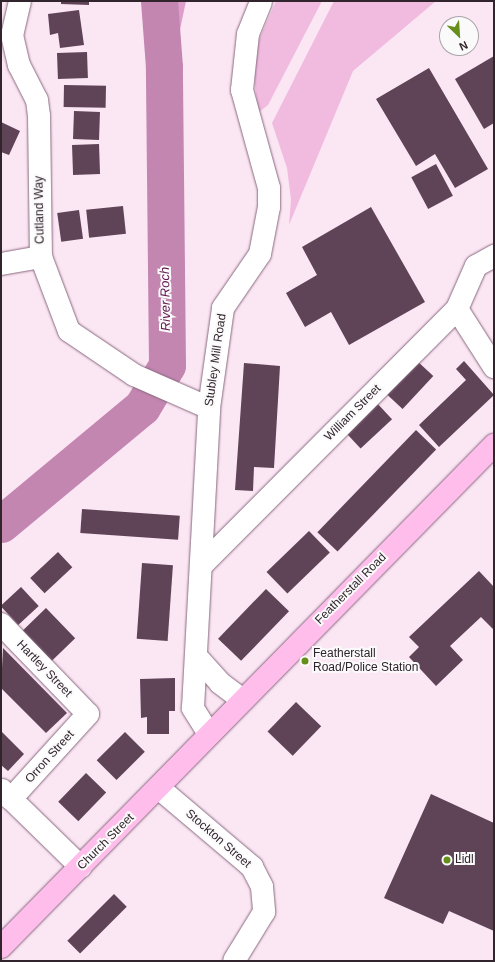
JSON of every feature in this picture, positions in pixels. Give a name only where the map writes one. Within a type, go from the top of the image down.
[{"type":"highway","name":"Featherstall Road","points":[[209,734],[241,699],[494,445]]},
{"type":"highway","name":"Church Street","points":[[1,947],[160,789],[209,734]]},
{"type":"street","name":"Cutland Way","points":[[20,1],[12,34],[10,67],[37,100],[39,116],[41,257],[69,331],[134,375],[209,408]]},
{"type":"street","name":"Stubley Mill Road","points":[[209,734],[193,708],[209,408],[223,308],[260,254],[268,223],[269,188],[242,90],[248,34],[261,1]]},
{"type":"street","name":"William Street","points":[[201,566],[457,309],[476,266],[494,256]]},
{"type":"street","points":[[1,264],[41,257]]},
{"type":"street","points":[[457,309],[494,367]]},
{"type":"street","name":"Hartley Street","points":[[1,624],[88,714]]},
{"type":"street","points":[[196,656],[220,683],[241,699]]},
{"type":"street","name":"Orron Street","points":[[6,794],[88,714]]},
{"type":"street","name":"Stockton Street","points":[[160,789],[252,867],[262,887],[264,912],[234,961]]},
{"type":"street","points":[[6,794],[81,867]]},
{"type":"shaded area","points":[[166,1],[186,1],[178,39],[169,38]]},
{"type":"shaded area","points":[[276,1],[322,1],[268,105],[258,113],[254,77],[258,42]]},
{"type":"shaded area","points":[[334,1],[436,1],[353,71],[289,225],[291,200],[287,168],[272,123]]},
{"type":"building","points":[[61,1],[89,1],[89,5],[61,4]]},
{"type":"building","points":[[79,10],[84,45],[60,48],[58,33],[50,35],[48,14]]},
{"type":"building","points":[[87,52],[88,78],[58,79],[57,53]]},
{"type":"building","points":[[494,56],[494,123],[484,129],[455,79]]},
{"type":"building","points":[[429,68],[488,169],[455,188],[435,154],[416,166],[376,99]]},
{"type":"building","points":[[64,85],[106,86],[106,108],[64,107]]},
{"type":"building","points":[[74,111],[100,112],[99,140],[73,139]]},
{"type":"building","points":[[1,122],[20,131],[9,155],[1,152]]},
{"type":"building","points":[[99,144],[100,174],[73,175],[72,145]]},
{"type":"building","points":[[436,164],[453,196],[428,209],[411,177]]},
{"type":"building","points":[[123,206],[126,234],[89,238],[86,210]]},
{"type":"building","points":[[371,207],[425,302],[349,345],[331,312],[305,327],[286,293],[317,275],[302,247]]},
{"type":"building","points":[[79,210],[83,239],[61,242],[57,213]]},
{"type":"building","points":[[415,359],[433,376],[403,409],[384,392]]},
{"type":"building","points":[[464,361],[494,395],[439,447],[419,425],[466,380],[456,369]]},
{"type":"building","points":[[244,363],[280,366],[274,468],[254,467],[253,491],[235,490]]},
{"type":"building","points":[[375,401],[392,419],[361,449],[344,430]]},
{"type":"building","points":[[416,430],[436,449],[338,552],[317,532]]},
{"type":"building","points":[[82,509],[180,516],[178,540],[80,533]]},
{"type":"building","points":[[309,531],[330,553],[287,594],[267,572]]},
{"type":"building","points":[[58,552],[72,567],[45,593],[30,578]]},
{"type":"building","points":[[142,563],[173,565],[168,641],[137,639]]},
{"type":"building","points":[[479,571],[494,587],[494,630],[481,617],[450,646],[463,660],[436,686],[409,657],[419,647],[409,637]]},
{"type":"building","points":[[21,587],[39,606],[18,625],[1,606]]},
{"type":"building","points":[[266,589],[289,611],[241,661],[218,639]]},
{"type":"building","points":[[46,608],[75,638],[51,661],[22,631]]},
{"type":"building","points":[[3,648],[67,713],[46,733],[1,688]]},
{"type":"building","points":[[175,678],[175,711],[169,711],[169,734],[147,734],[147,717],[141,718],[140,679]]},
{"type":"building","points":[[296,702],[321,726],[293,756],[268,731]]},
{"type":"building","points":[[1,731],[24,754],[8,771],[1,765]]},
{"type":"building","points":[[125,732],[145,752],[117,780],[97,760]]},
{"type":"building","points":[[86,773],[106,792],[78,821],[58,802]]},
{"type":"building","name":"Lidl","points":[[431,794],[494,823],[494,931],[449,911],[443,924],[384,898]]},
{"type":"building","points":[[114,894],[127,907],[80,953],[67,941]]},
{"type":"waterway","name":"River Roch","points":[[1,524],[142,407],[167,365],[164,67],[159,1]]},
{"type":"place","name":"Featherstall Road/Police Station","points":[[305,661]]},
{"type":"place","name":"Lidl","points":[[447,860]]}]
